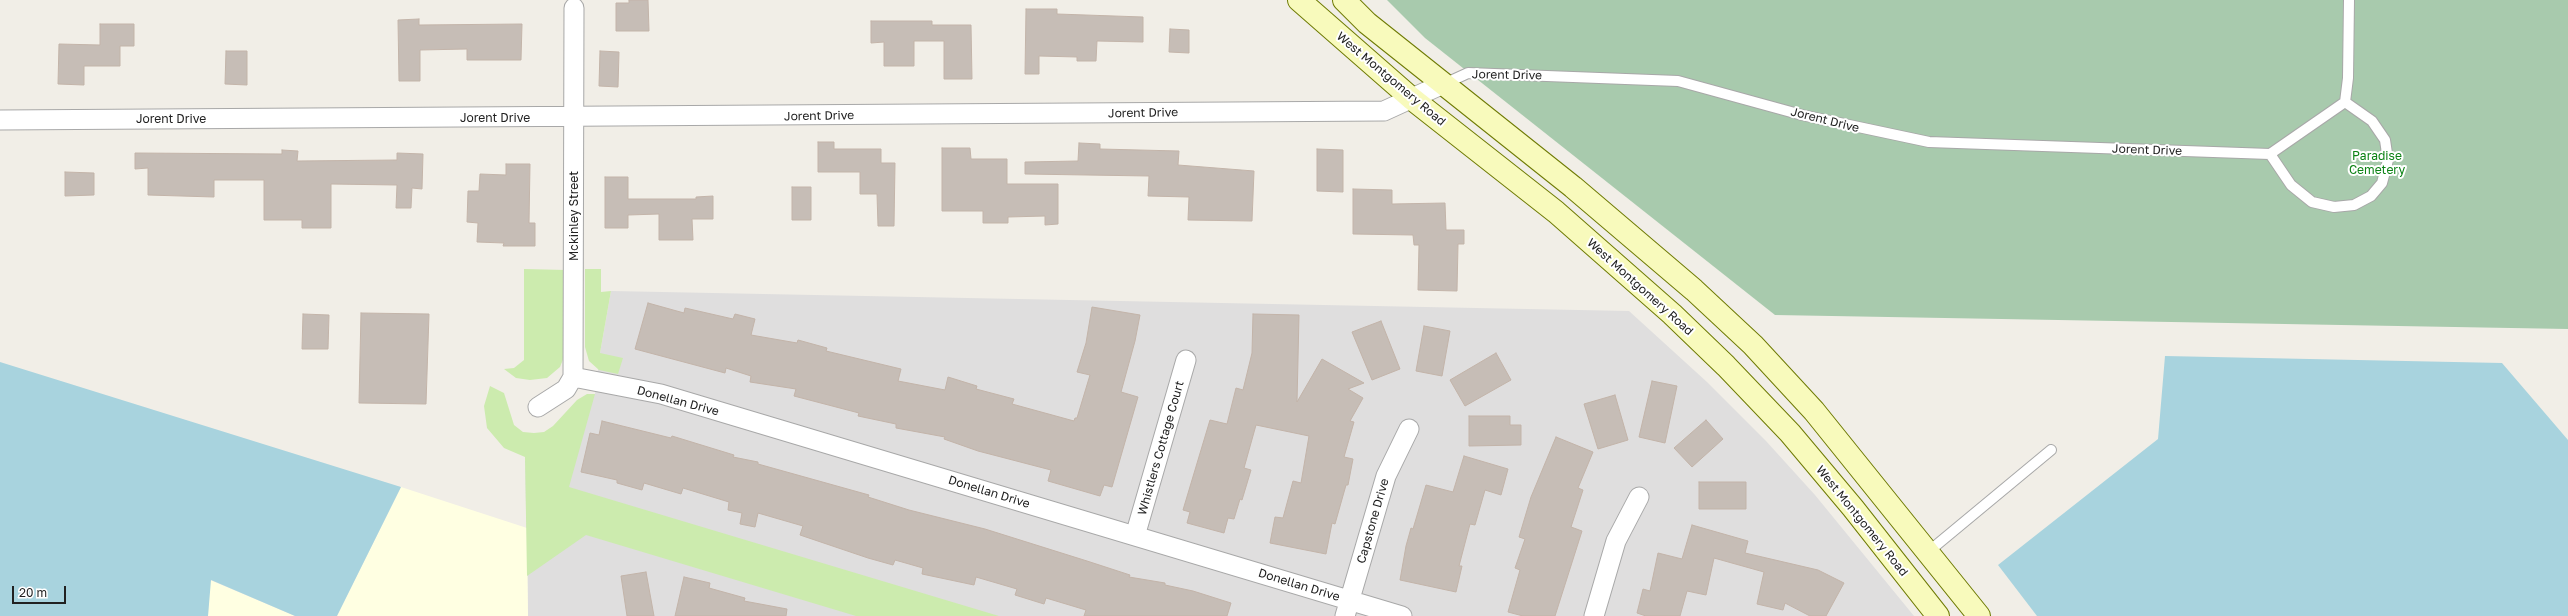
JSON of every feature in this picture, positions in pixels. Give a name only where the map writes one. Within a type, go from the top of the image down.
[{"type":"main road","name":"West Montgomery Road","points":[[1299,0],[1411,98],[1556,212],[1672,314],[1726,366],[1795,439],[1938,616]]},
{"type":"main road","points":[[1344,0],[1367,22],[1573,188],[1694,290],[1753,345],[1814,411],[1979,616]]},
{"type":"street","name":"Mckinley Street","points":[[573,377],[574,8]]},
{"type":"street","name":"Jorent Drive","points":[[0,120],[574,118],[1384,111],[1443,84]]},
{"type":"street","name":"Whistlers Cottage Court","points":[[1135,536],[1186,360]]},
{"type":"street","points":[[538,407],[566,389],[573,377]]},
{"type":"street","name":"Donellan Drive","points":[[573,377],[661,394],[1135,536],[1348,608],[1402,616]]},
{"type":"street","name":"Capstone Drive","points":[[1348,608],[1386,476],[1409,429]]},
{"type":"street","points":[[1594,616],[1616,541],[1639,497]]},
{"type":"lane","points":[[2345,102],[2372,121],[2385,140],[2388,160],[2382,183],[2371,196],[2354,205],[2334,207],[2312,202],[2291,185],[2270,154],[2345,102],[2348,78],[2349,0]]},
{"type":"lane","name":"Jorent Drive","points":[[1443,84],[1468,73],[1678,80],[1802,115],[1929,142],[2270,154]]},
{"type":"lane","points":[[1928,552],[2052,450]]},
{"type":"shaded area","points":[[611,291],[1629,311],[1707,382],[1766,441],[1815,495],[1914,616],[528,616],[525,457],[595,394],[600,353]]},
{"type":"shaded area","points":[[401,487],[527,528],[528,616],[337,616]]},
{"type":"shaded area","points":[[210,580],[295,616],[208,616]]},
{"type":"green space","name":"Paradise Cemetery","points":[[1387,0],[2568,0],[2568,329],[1775,315],[1425,38]]},
{"type":"green space","points":[[524,269],[566,270],[566,352],[560,367],[547,378],[530,380],[516,378],[504,369],[514,368],[524,360]]},
{"type":"green space","points":[[585,269],[601,269],[601,292],[611,291],[600,353],[623,358],[618,374],[599,370],[589,361],[585,347]]},
{"type":"green space","points":[[490,386],[504,393],[514,425],[523,432],[534,433],[544,432],[553,426],[577,400],[587,394],[595,394],[569,487],[999,616],[856,616],[586,535],[527,576],[525,457],[504,448],[487,428],[484,406]]},
{"type":"water","points":[[2165,356],[2502,363],[2568,440],[2568,616],[2037,616],[1998,565],[2158,439]]},
{"type":"water","points":[[0,362],[401,487],[337,616],[295,616],[211,580],[208,616],[0,616]]},
{"type":"building","points":[[629,0],[648,0],[649,31],[616,31],[616,3],[629,3]]},
{"type":"building","points":[[1026,9],[1057,9],[1057,14],[1143,17],[1143,42],[1097,41],[1096,61],[1077,61],[1077,57],[1039,56],[1039,74],[1025,74]]},
{"type":"building","points":[[419,19],[419,25],[522,24],[521,60],[467,60],[467,49],[420,50],[420,81],[399,81],[398,20]]},
{"type":"building","points":[[871,21],[932,21],[932,25],[971,25],[972,79],[944,79],[944,41],[914,41],[914,66],[884,66],[884,42],[871,43]]},
{"type":"building","points":[[100,24],[134,24],[134,46],[120,46],[120,66],[84,66],[84,85],[58,84],[59,44],[100,45]]},
{"type":"building","points":[[1170,29],[1189,30],[1189,53],[1169,52]]},
{"type":"building","points":[[226,51],[247,51],[247,85],[225,84]]},
{"type":"building","points":[[600,51],[619,52],[618,87],[599,86]]},
{"type":"building","points":[[818,142],[834,142],[834,149],[881,149],[881,163],[895,163],[894,226],[878,226],[877,194],[860,194],[860,172],[818,172]]},
{"type":"building","points":[[1079,143],[1100,144],[1100,149],[1179,151],[1178,165],[1254,171],[1252,221],[1188,220],[1189,197],[1148,196],[1149,176],[1025,174],[1025,162],[1078,161]]},
{"type":"building","points":[[942,148],[970,148],[971,159],[1007,159],[1007,184],[1058,184],[1058,224],[1045,225],[1045,216],[1008,217],[1008,223],[983,223],[983,211],[942,211]]},
{"type":"building","points":[[1317,149],[1343,150],[1343,192],[1317,191]]},
{"type":"building","points":[[282,150],[298,151],[297,161],[397,160],[397,153],[423,154],[422,189],[412,188],[411,208],[396,208],[397,185],[331,184],[331,228],[302,228],[302,220],[264,220],[264,180],[214,180],[214,197],[148,195],[148,168],[135,169],[135,153],[282,154]]},
{"type":"building","points":[[506,164],[530,164],[529,223],[535,223],[535,246],[503,246],[504,243],[477,242],[478,223],[467,222],[468,191],[479,191],[480,174],[506,175]]},
{"type":"building","points":[[65,172],[94,173],[94,195],[65,196]]},
{"type":"building","points":[[605,177],[628,177],[628,199],[696,199],[696,197],[713,196],[713,219],[692,219],[693,240],[659,240],[659,214],[628,215],[628,228],[605,228]]},
{"type":"building","points":[[792,187],[811,187],[811,220],[792,220]]},
{"type":"building","points":[[1353,189],[1392,190],[1392,204],[1445,203],[1446,230],[1464,230],[1464,244],[1458,244],[1457,291],[1418,290],[1419,245],[1414,245],[1413,235],[1353,234]]},
{"type":"building","points":[[648,303],[684,313],[685,308],[733,319],[735,314],[755,319],[751,335],[797,343],[798,340],[827,348],[826,351],[901,369],[898,381],[945,390],[948,377],[977,386],[976,389],[1014,399],[1012,404],[1074,421],[1075,418],[1077,418],[1090,375],[1077,372],[1086,343],[1092,307],[1140,315],[1135,341],[1121,392],[1138,397],[1112,487],[1104,485],[1100,496],[1048,481],[1051,470],[978,451],[944,439],[945,437],[896,428],[896,424],[858,416],[859,413],[794,396],[796,389],[750,382],[751,376],[726,368],[725,373],[635,349]]},
{"type":"building","points":[[361,313],[429,314],[426,404],[359,403]]},
{"type":"building","points":[[303,314],[329,315],[328,349],[302,349]]},
{"type":"building","points":[[1253,314],[1299,315],[1297,402],[1322,359],[1364,383],[1348,389],[1363,398],[1350,421],[1354,422],[1344,457],[1353,459],[1348,485],[1346,485],[1335,524],[1332,523],[1326,554],[1270,543],[1275,517],[1283,518],[1293,481],[1301,483],[1309,436],[1256,425],[1244,468],[1251,470],[1242,500],[1240,499],[1234,519],[1228,518],[1224,533],[1187,523],[1190,512],[1183,510],[1210,420],[1227,424],[1236,388],[1243,390],[1252,353]]},
{"type":"building","points":[[1381,321],[1400,369],[1372,380],[1352,332]]},
{"type":"building","points":[[1424,326],[1450,331],[1442,376],[1416,371]]},
{"type":"building","points":[[1496,353],[1511,380],[1465,406],[1450,380]]},
{"type":"building","points":[[1652,381],[1677,386],[1665,443],[1639,437]]},
{"type":"building","points":[[1615,395],[1628,440],[1598,449],[1584,404]]},
{"type":"building","points":[[1469,416],[1510,416],[1510,425],[1521,425],[1521,445],[1469,446]]},
{"type":"building","points":[[1706,420],[1723,439],[1692,467],[1674,448]]},
{"type":"building","points":[[602,421],[671,438],[672,436],[734,455],[733,457],[758,462],[758,464],[869,495],[868,497],[909,510],[985,529],[1130,575],[1129,577],[1165,583],[1165,585],[1193,591],[1231,603],[1227,616],[1084,616],[1086,610],[1046,598],[1044,604],[1015,595],[1017,589],[976,577],[974,585],[922,574],[923,568],[895,560],[893,565],[868,558],[800,535],[803,526],[758,513],[755,527],[740,524],[742,513],[728,510],[729,502],[683,488],[681,494],[644,483],[642,490],[617,483],[617,480],[581,472],[590,433],[599,435]]},
{"type":"building","points":[[1556,437],[1593,452],[1578,488],[1583,490],[1571,527],[1582,531],[1555,616],[1523,616],[1508,612],[1520,570],[1515,568],[1525,539],[1519,537],[1531,497]]},
{"type":"building","points":[[1464,456],[1508,469],[1501,495],[1485,490],[1475,525],[1470,524],[1459,566],[1462,566],[1456,592],[1400,580],[1406,546],[1411,528],[1413,529],[1426,485],[1453,492]]},
{"type":"building","points":[[1699,482],[1746,482],[1746,509],[1699,509]]},
{"type":"building","points":[[1692,525],[1748,541],[1745,553],[1818,570],[1844,583],[1826,616],[1810,616],[1785,603],[1783,610],[1757,604],[1764,572],[1714,558],[1706,595],[1687,591],[1680,616],[1646,616],[1637,613],[1643,589],[1650,591],[1658,553],[1682,559]]},
{"type":"building","points":[[646,572],[654,616],[627,616],[621,576]]},
{"type":"building","points":[[684,577],[710,583],[709,588],[745,598],[744,601],[787,609],[786,616],[675,616]]}]
